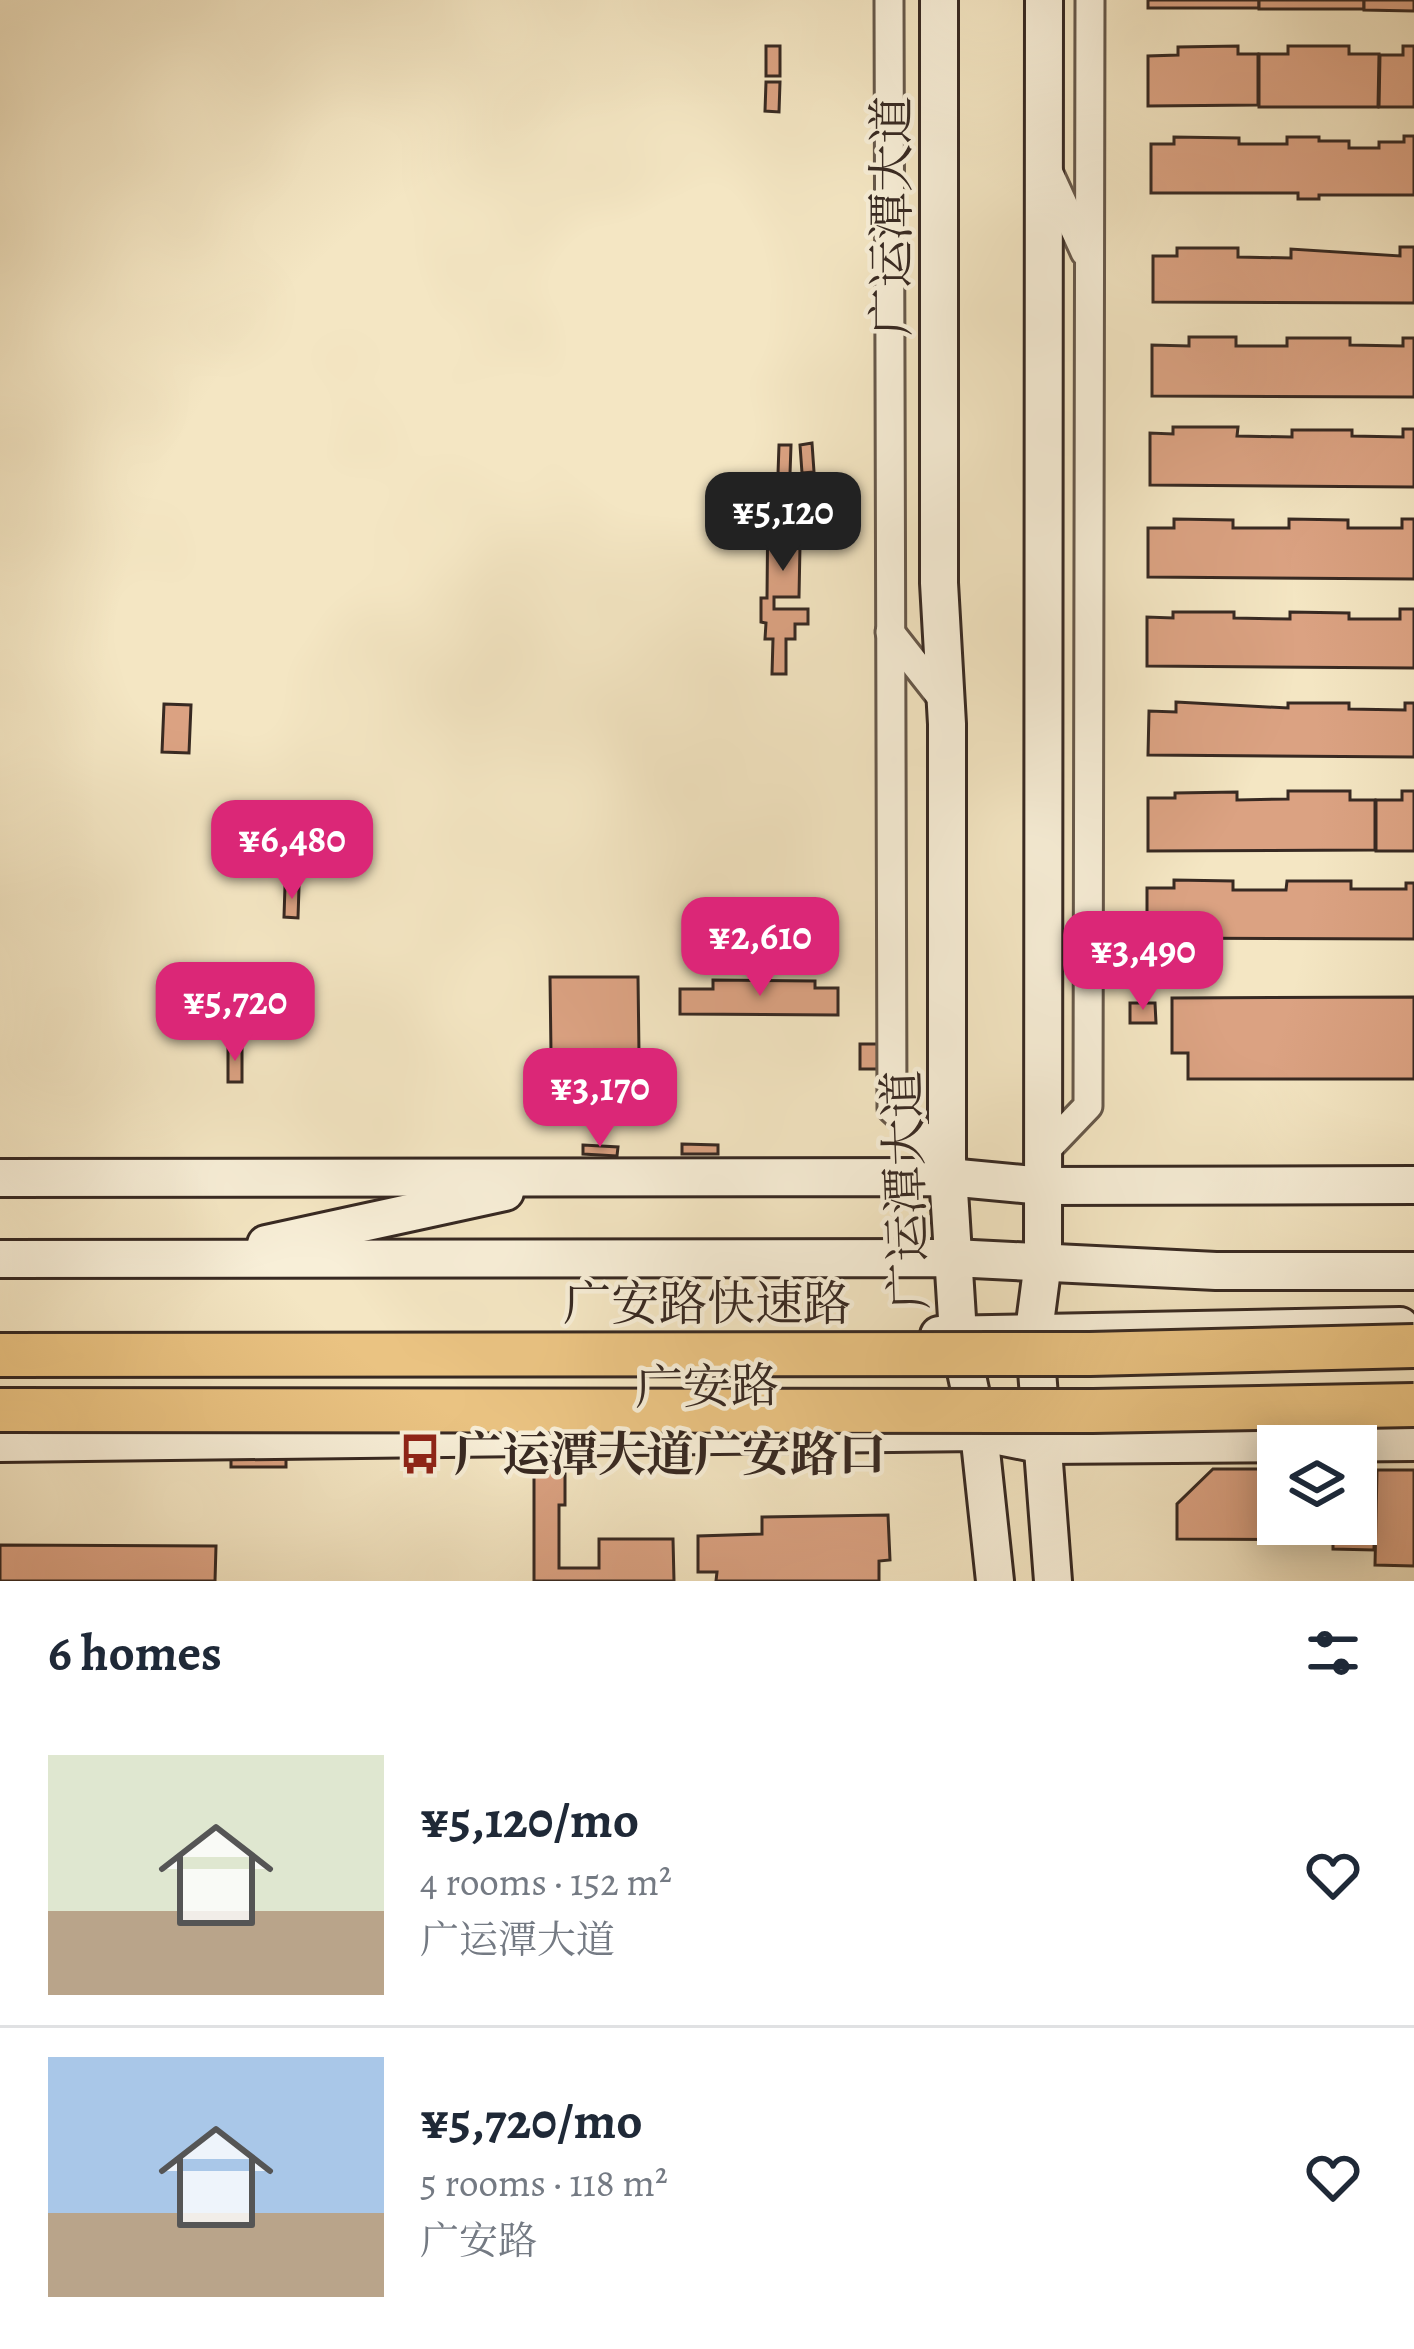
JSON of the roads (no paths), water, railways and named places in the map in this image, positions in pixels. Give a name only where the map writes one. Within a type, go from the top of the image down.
[{"type":"highway","name":"广安路快速路","points":[[0,1353],[1090,1354],[1414,1346]]},
{"type":"highway","points":[[0,1410],[1093,1411],[1414,1405]]},
{"type":"main road","name":"广运潭大道","points":[[939,0],[939,583],[945,702],[947,1168],[958,1334],[980,1432],[994,1581]]},
{"type":"main road","points":[[1044,0],[1043,1262],[1034,1331],[1053,1581]]},
{"type":"main road","points":[[0,1178],[573,1177],[947,1168],[1414,1185]]},
{"type":"main road","points":[[197,1259],[573,1177]]},
{"type":"main road","points":[[0,1259],[953,1258],[1216,1271],[1414,1271]]},
{"type":"main road","points":[[0,1353],[1414,1326]]},
{"type":"main road","name":"广安路","points":[[0,1443],[980,1432],[1043,1445],[1414,1442]]},
{"type":"street","points":[[889,0],[892,1109],[947,1168]]},
{"type":"street","points":[[1042,1170],[1088,1106],[1090,0]]},
{"type":"street","points":[[1044,161],[1090,261]]},
{"type":"street","points":[[890,632],[945,702]]},
{"type":"place","name":"广运潭大道广安路口","points":[[420,1454]]}]
